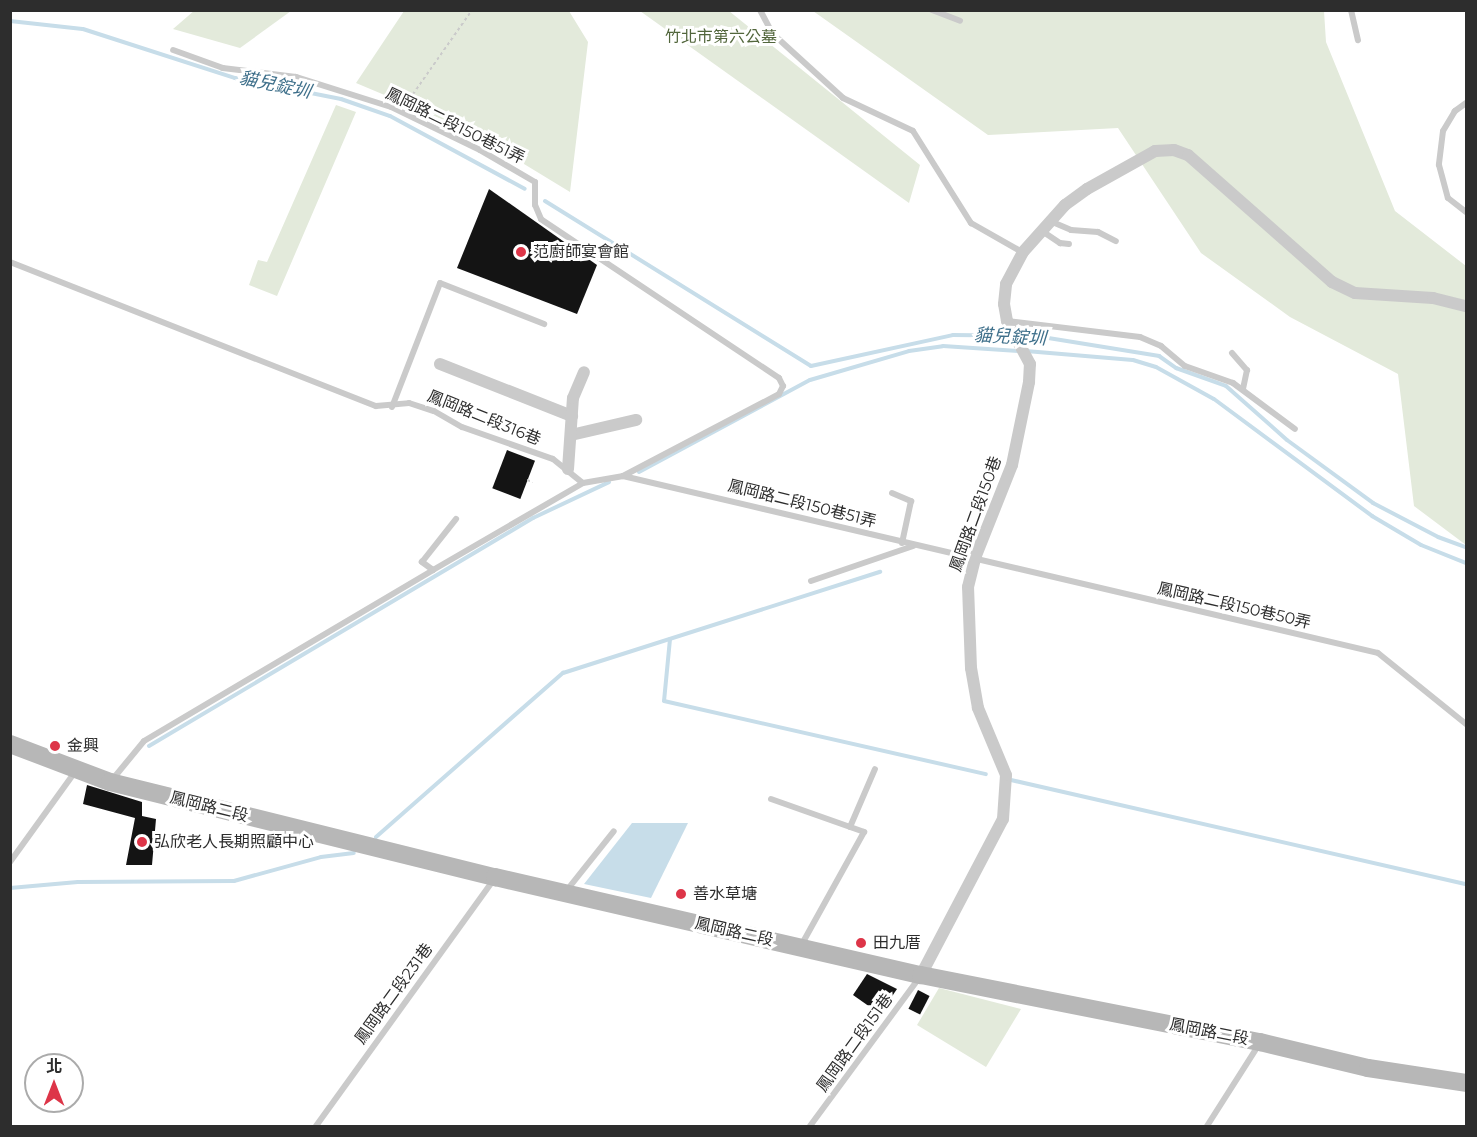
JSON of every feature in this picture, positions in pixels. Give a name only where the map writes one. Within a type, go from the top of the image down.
[{"type":"street","points":[[1010,327],[1006,284],[1023,252],[1046,226],[1087,189],[1155,151],[1174,150],[1188,155],[1332,282],[1356,293],[1433,298],[1467,306]]},
{"type":"street","name":"鳳岡路二段150巷","points":[[921,975],[1003,819],[1006,775],[978,708],[971,668],[968,587],[975,558],[1012,465],[1029,382],[1030,364],[1010,327]]},
{"type":"street","points":[[440,364],[572,416]]},
{"type":"street","points":[[568,469],[573,398],[584,372]]},
{"type":"street","points":[[571,435],[636,420]]},
{"type":"street","name":"鳳岡路二段","points":[[10,744],[75,771],[110,782],[495,877],[921,975],[1260,1042],[1368,1068],[1467,1083]]},
{"type":"lane","points":[[760,10],[773,34],[843,98],[913,131],[971,223],[1023,252]]},
{"type":"lane","points":[[932,10],[960,21]]},
{"type":"lane","points":[[1352,10],[1358,40]]},
{"type":"lane","name":"鳳岡路二段150巷51弄","points":[[173,50],[223,68],[296,76],[400,111],[536,182],[536,205],[541,219],[779,378],[783,386],[779,394],[622,476],[583,483]]},
{"type":"lane","points":[[1467,103],[1455,111],[1443,131],[1439,165],[1448,198],[1467,212]]},
{"type":"lane","points":[[1046,226],[1098,232],[1116,241]]},
{"type":"lane","points":[[1046,226],[1060,243],[1070,244]]},
{"type":"lane","name":"鳳岡路二段316巷","points":[[10,262],[376,406],[392,407],[409,403],[434,411],[462,427],[553,459],[583,483]]},
{"type":"lane","points":[[392,407],[440,283],[544,324]]},
{"type":"lane","points":[[1010,327],[1140,337],[1161,346],[1185,366],[1243,389],[1294,429]]},
{"type":"lane","points":[[1232,353],[1247,370],[1243,389]]},
{"type":"lane","name":"鳳岡路二段150巷51弄","points":[[622,476],[902,543],[975,558]]},
{"type":"lane","points":[[110,782],[144,741],[583,483]]},
{"type":"lane","points":[[892,493],[911,501],[902,543]]},
{"type":"lane","points":[[433,570],[422,562],[456,519]]},
{"type":"lane","points":[[811,581],[915,545]]},
{"type":"lane","name":"鳳岡路二段150巷50弄","points":[[975,558],[1378,653],[1467,724]]},
{"type":"lane","points":[[850,827],[875,769]]},
{"type":"lane","points":[[10,862],[75,771]]},
{"type":"lane","points":[[771,799],[864,832],[800,947]]},
{"type":"lane","points":[[565,893],[614,831]]},
{"type":"lane","name":"鳳岡路二段231巷","points":[[316,1126],[495,877]]},
{"type":"lane","name":"鳳岡路二段151巷","points":[[810,1126],[921,975]]},
{"type":"lane","points":[[1207,1126],[1260,1042]]},
{"type":"path","points":[[400,111],[472,10]]},
{"type":"path","points":[[527,480],[533,482]]},
{"type":"green space","points":[[195,10],[291,11],[240,48],[173,29]]},
{"type":"green space","points":[[404,11],[569,11],[588,42],[570,192],[470,131],[356,83]]},
{"type":"green space","name":"竹北市第六公墓","points":[[640,11],[729,11],[920,165],[909,203]]},
{"type":"green space","points":[[813,11],[1324,11],[1326,42],[1395,211],[1466,266],[1466,545],[1414,506],[1398,374],[1290,317],[1201,253],[1118,128],[988,135]]},
{"type":"green space","points":[[336,105],[356,112],[277,296],[249,285],[258,260],[267,262]]},
{"type":"green space","points":[[939,988],[1021,1009],[986,1067],[917,1025]]},
{"type":"water","points":[[632,823],[688,823],[651,898],[584,884]]},
{"type":"building","name":"范廚師宴會館","points":[[489,189],[597,265],[577,314],[457,268]]},
{"type":"building","points":[[507,450],[535,461],[520,499],[492,488]]},
{"type":"building","name":"弘欣老人長期照顧中心","points":[[87,785],[142,802],[142,816],[156,819],[152,865],[126,865],[135,818],[83,804]]},
{"type":"building","points":[[867,974],[897,989],[880,1014],[853,995]]},
{"type":"building","points":[[918,990],[930,996],[920,1015],[908,1009]]},
{"type":"waterway","name":"貓兒錠圳","points":[[10,21],[83,29],[235,78],[341,99],[390,116],[525,189]]},
{"type":"waterway","name":"貓兒錠圳","points":[[545,201],[811,366],[953,335],[1036,336],[1159,356],[1176,368],[1226,386],[1287,440],[1373,503],[1438,537],[1466,547]]},
{"type":"waterway","points":[[639,472],[810,380],[909,351],[943,346],[1019,351]]},
{"type":"waterway","points":[[1026,351],[1133,360],[1156,367],[1214,399],[1372,516],[1421,545],[1466,563]]},
{"type":"waterway","points":[[149,746],[533,518],[609,482]]},
{"type":"waterway","points":[[376,837],[563,673],[880,572]]},
{"type":"waterway","points":[[670,639],[664,701],[986,774]]},
{"type":"waterway","points":[[1011,780],[1466,884]]},
{"type":"waterway","points":[[10,888],[78,882],[234,881],[321,857],[354,853]]},
{"type":"place","name":"范廚師宴會館","points":[[521,252]]},
{"type":"place","name":"金興","points":[[55,746]]},
{"type":"place","name":"弘欣老人長期照顧中心","points":[[142,842]]},
{"type":"place","name":"善水草塘","points":[[681,894]]},
{"type":"place","name":"田九厝","points":[[861,943]]}]
